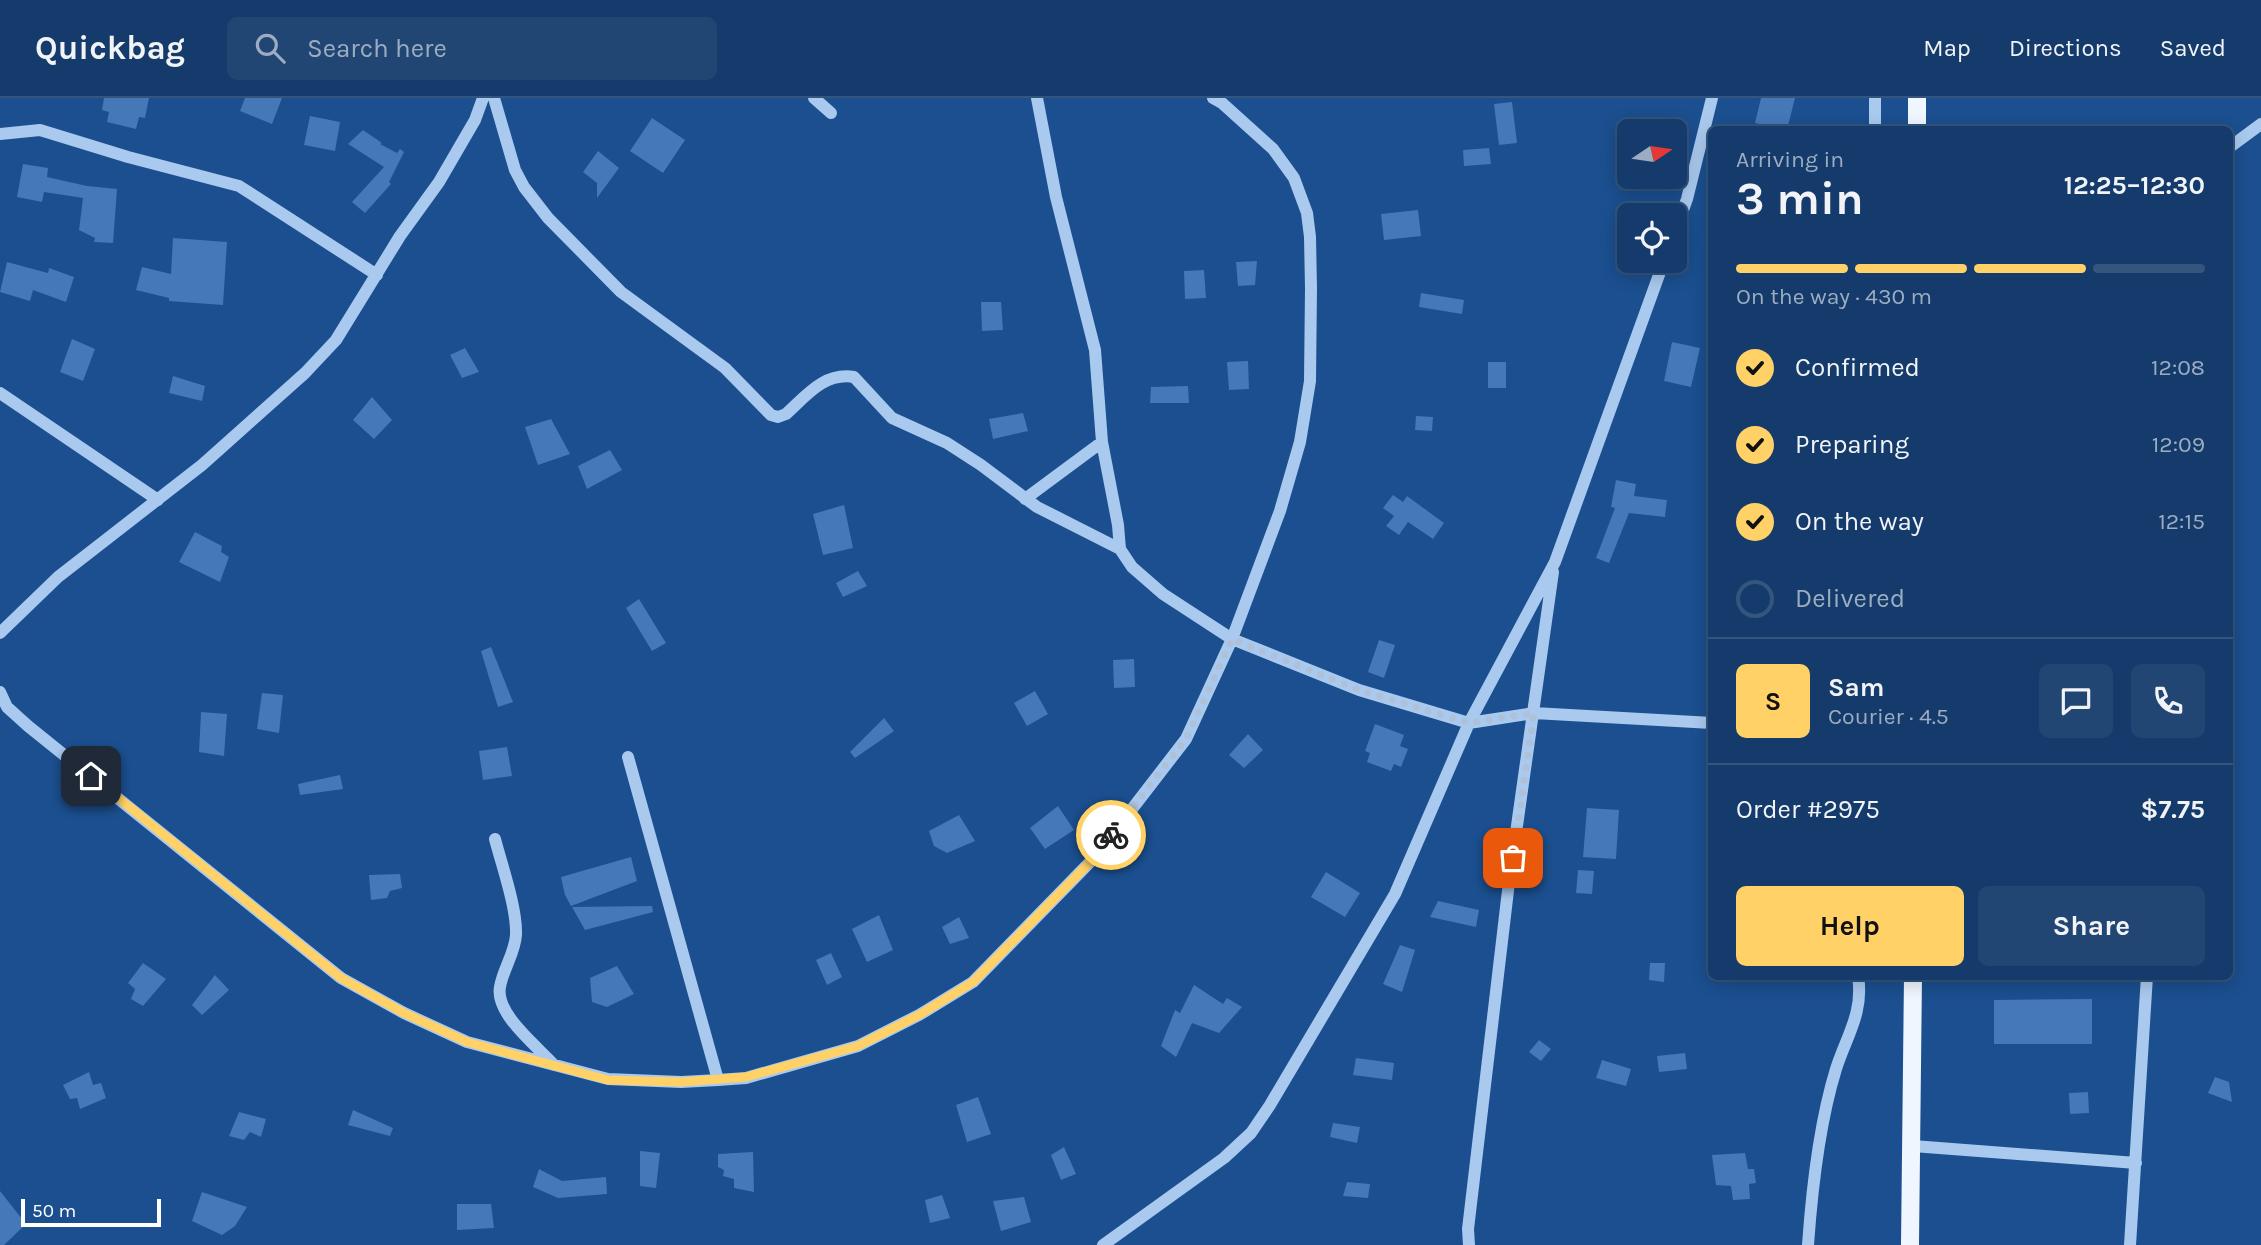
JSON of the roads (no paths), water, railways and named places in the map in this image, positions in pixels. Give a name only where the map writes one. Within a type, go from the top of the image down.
[{"type":"main road","points":[[1917,98],[1917,126]]},
{"type":"main road","points":[[1910,1245],[1913,980]]},
{"type":"street","points":[[0,633],[58,577],[202,465],[305,373],[335,340],[400,236],[439,182],[475,120],[483,98]]},
{"type":"street","points":[[494,98],[515,170],[524,187],[548,218],[621,292],[725,368],[771,415],[778,417],[786,414],[823,380],[844,375],[853,377],[892,418],[947,443],[1025,499],[1120,549],[1132,567],[1163,594],[1232,639],[1359,690],[1469,723],[1534,713],[1708,723]]},
{"type":"street","points":[[814,98],[831,113]]},
{"type":"street","points":[[1037,98],[1056,197],[1094,350],[1102,442],[1120,549]]},
{"type":"street","points":[[0,692],[7,707],[28,726],[341,978],[404,1013],[467,1042],[608,1080],[681,1082],[746,1077],[858,1046],[919,1015],[973,982],[1095,857],[1186,739],[1232,639],[1280,511],[1300,442],[1310,382],[1310,237],[1307,213],[1294,178],[1273,149],[1213,98]]},
{"type":"street","points":[[1686,203],[1712,98]]},
{"type":"street","points":[[1875,98],[1875,126]]},
{"type":"street","points":[[2233,144],[2261,124]]},
{"type":"street","points":[[0,134],[40,130],[128,157],[239,186],[377,275]]},
{"type":"street","points":[[1104,1245],[1224,1158],[1251,1133],[1395,894],[1469,723],[1555,562],[1660,273]]},
{"type":"street","points":[[0,393],[158,500]]},
{"type":"street","points":[[1025,499],[1102,442]]},
{"type":"street","points":[[1469,1245],[1468,1229],[1509,882],[1555,562]]},
{"type":"street","points":[[628,757],[719,1080]]},
{"type":"street","points":[[495,839],[514,915],[516,934],[499,989],[501,1004],[513,1022],[555,1066]]},
{"type":"street","points":[[1808,1245],[1824,1120],[1836,1069],[1856,1019],[1859,980]]},
{"type":"street","points":[[2130,1245],[2147,980]]},
{"type":"street","points":[[1913,1146],[2136,1163]]}]
